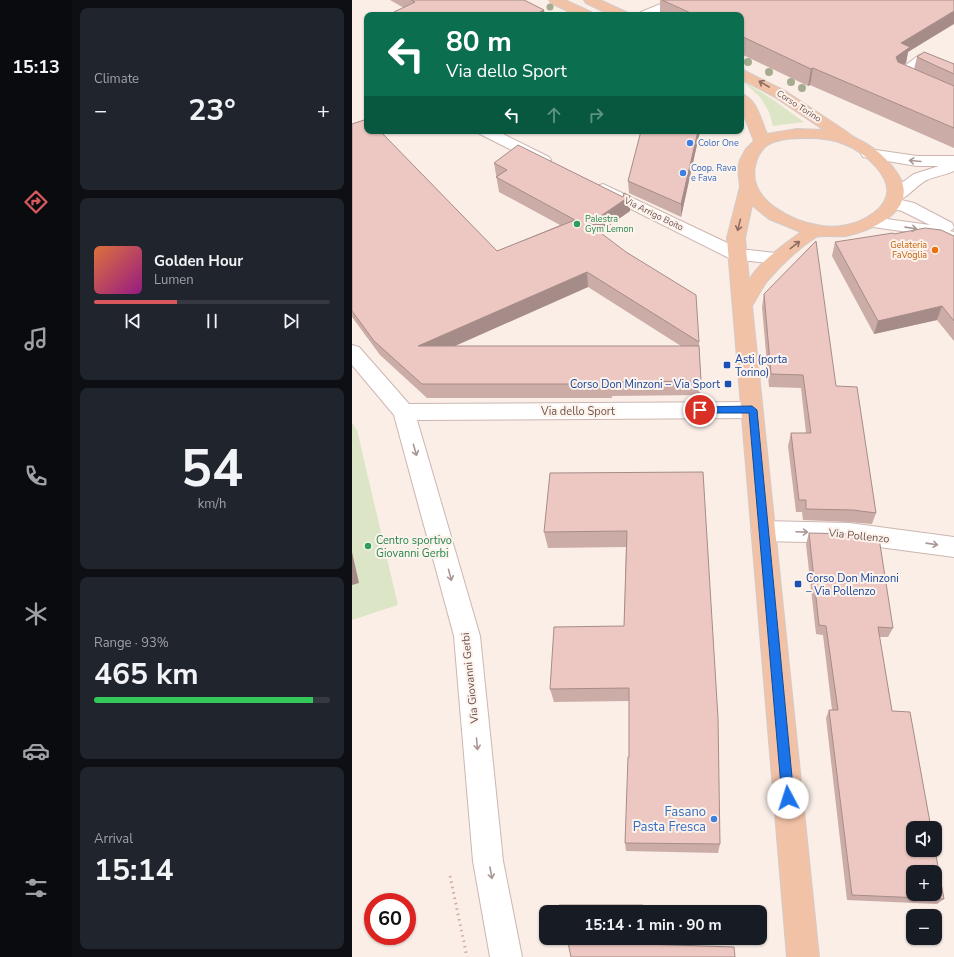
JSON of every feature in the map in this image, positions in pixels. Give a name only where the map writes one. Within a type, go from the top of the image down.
[{"type":"main road","points":[[555,0],[580,12]]},
{"type":"main road","points":[[590,0],[615,12]]},
{"type":"main road","name":"Corso Torino","points":[[744,74],[760,81],[788,98],[855,143]]},
{"type":"main road","points":[[744,100],[762,141]]},
{"type":"main road","points":[[808,133],[828,135],[855,143],[885,166],[894,181],[894,200],[884,214],[872,222],[854,228],[834,231],[813,231],[773,214],[756,200],[748,187],[745,172],[751,152],[762,141],[782,134],[808,133]]},
{"type":"main road","points":[[748,187],[736,238],[737,255],[744,306],[752,410],[802,957]]},
{"type":"main road","points":[[744,306],[760,277],[779,258],[813,231]]},
{"type":"street","points":[[653,12],[681,0]]},
{"type":"street","points":[[924,58],[900,75],[954,100]]},
{"type":"street","points":[[491,134],[557,166]]},
{"type":"street","points":[[869,154],[917,161],[954,161]]},
{"type":"street","points":[[954,167],[920,177],[894,200],[954,232]]},
{"type":"street","name":"Via Arrigo Boito","points":[[592,184],[737,255]]},
{"type":"street","points":[[872,222],[922,229],[954,238]]},
{"type":"street","points":[[737,255],[779,258]]},
{"type":"street","name":"Via Giovanni Gerbi","points":[[352,352],[404,412],[467,636],[488,861],[506,957]]},
{"type":"street","name":"Via dello Sport","points":[[404,412],[752,410]]},
{"type":"street","name":"Via Pollenzo","points":[[763,531],[849,533],[954,547]]},
{"type":"path","points":[[450,876],[467,957]]},
{"type":"green space","points":[[744,82],[772,99],[804,122],[773,126],[769,112],[760,97]]},
{"type":"green space","name":"Centro sportivo Giovanni Gerbi","points":[[352,423],[357,430],[398,605],[352,620]]},
{"type":"building","points":[[411,0],[524,0],[544,10],[540,12],[394,12],[415,2]]},
{"type":"building","points":[[662,0],[954,0],[954,11],[901,43],[910,47],[896,57],[898,62],[954,86],[954,128],[813,68],[811,69],[744,37],[744,12],[688,12]]},
{"type":"building","points":[[924,52],[954,64],[954,74],[917,57]]},
{"type":"building","points":[[364,120],[364,134],[383,134],[497,251],[575,220],[496,177],[507,170],[494,163],[518,145],[623,197],[624,193],[630,196],[589,224],[626,252],[696,295],[699,342],[587,272],[418,346],[699,346],[701,381],[611,382],[611,384],[422,384],[374,341],[352,311],[352,124]]},
{"type":"building","points":[[640,134],[697,134],[681,204],[628,181]]},
{"type":"building","points":[[925,228],[941,230],[954,236],[954,321],[942,306],[878,321],[835,242]]},
{"type":"building","points":[[816,241],[836,386],[857,387],[876,513],[853,510],[806,509],[806,500],[799,500],[791,433],[811,433],[803,375],[771,374],[764,294]]},
{"type":"building","points":[[703,472],[718,718],[720,844],[625,843],[629,757],[629,688],[550,689],[554,627],[624,626],[627,531],[544,532],[550,473]]},
{"type":"building","points":[[809,533],[853,534],[879,538],[893,628],[878,627],[892,711],[910,712],[930,821],[906,821],[906,857],[936,857],[938,865],[906,865],[906,897],[852,895],[829,710],[838,710],[826,626],[819,625]]},
{"type":"building","points":[[942,888],[944,899],[942,899]]},
{"type":"building","points":[[568,945],[673,945],[734,947],[735,957],[571,957]]},
{"type":"place","name":"Color One","points":[[690,143]]},
{"type":"place","name":"Coop. Rava e Fava","points":[[683,173]]},
{"type":"place","name":"Palestra Gym Lemon","points":[[577,224]]},
{"type":"place","name":"Gelateria FaVoglia","points":[[935,250]]},
{"type":"place","name":"Asti (porta Torino)","points":[[727,365]]},
{"type":"place","name":"Corso Don Minzoni – Via Sport","points":[[728,384]]},
{"type":"place","name":"Centro sportivo Giovanni Gerbi","points":[[368,546]]},
{"type":"place","name":"Corso Don Minzoni – Via Pollenzo","points":[[798,584]]},
{"type":"place","name":"Fasano Pasta Fresca","points":[[714,819]]},
{"type":"route","points":[[700,410],[752,410],[788,798]]}]
